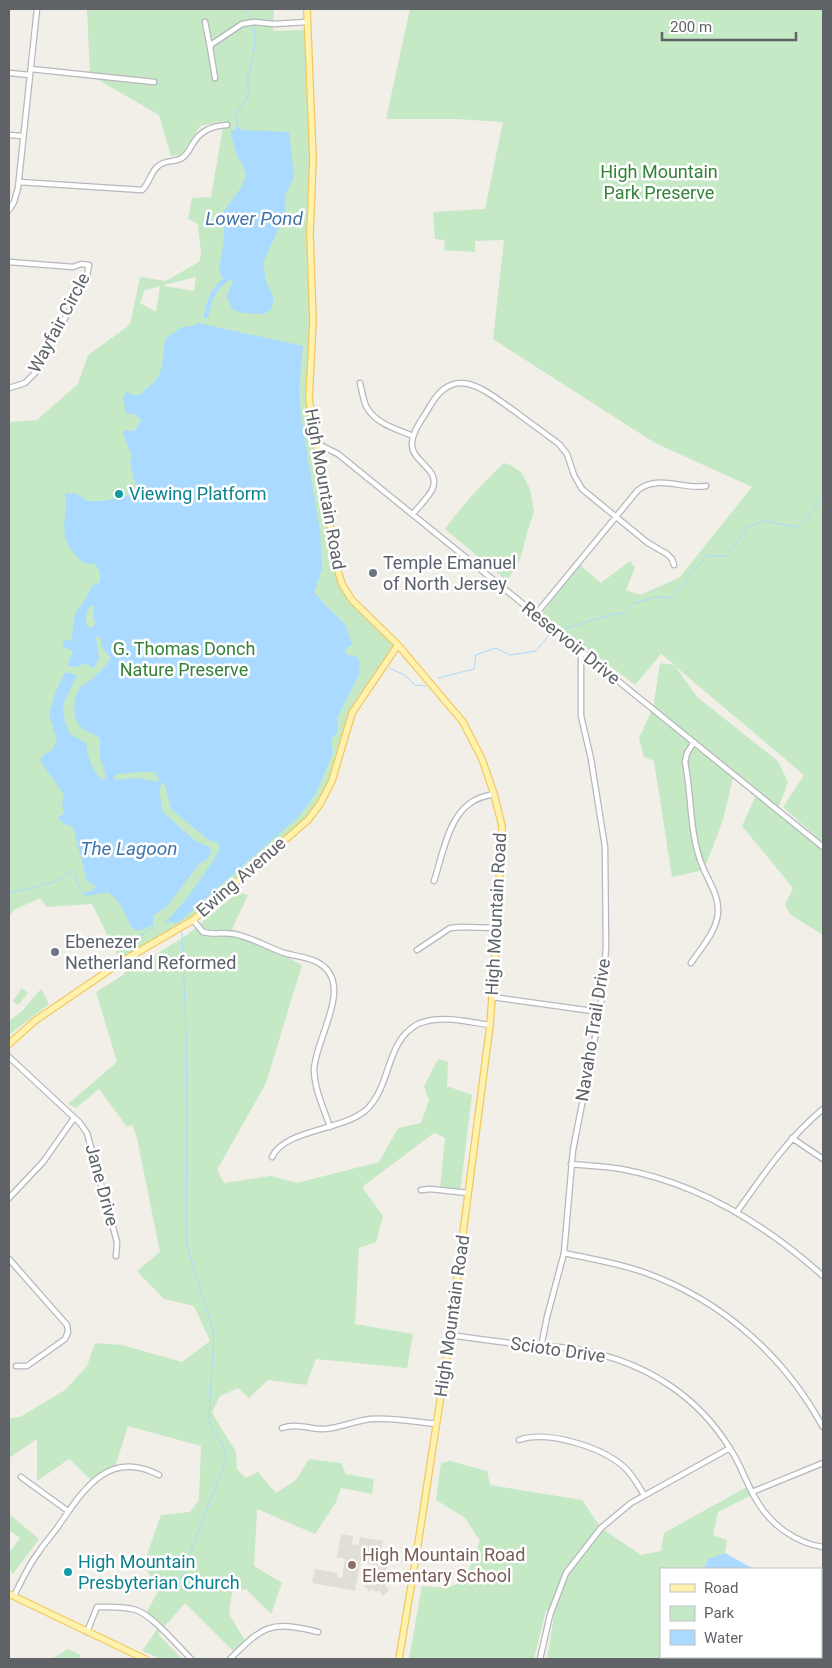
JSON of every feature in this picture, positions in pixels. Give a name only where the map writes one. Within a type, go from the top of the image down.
[{"type":"main road","name":"High Mountain Road","points":[[307,9],[313,159],[310,234],[313,321],[309,388],[316,443],[337,568],[346,592],[398,645],[463,722],[477,746],[494,794],[500,815],[502,838],[498,928],[490,1025],[450,1335],[399,1659]]},
{"type":"main road","name":"Ewing Avenue","points":[[9,1044],[36,1020],[121,962],[192,920],[301,826],[314,812],[332,782],[352,713],[398,645]]},
{"type":"main road","points":[[11,1595],[145,1659]]},
{"type":"street","points":[[9,210],[14,202],[19,182],[36,9]]},
{"type":"street","points":[[204,22],[215,78]]},
{"type":"street","points":[[210,47],[234,28],[252,22],[274,24],[307,22]]},
{"type":"street","points":[[31,69],[154,82]]},
{"type":"street","points":[[9,73],[30,75]]},
{"type":"street","points":[[19,182],[142,190],[159,164],[185,156],[203,131],[216,126],[227,125]]},
{"type":"street","points":[[9,135],[23,136]]},
{"type":"street","name":"Wayfair Circle","points":[[9,262],[73,267],[81,264],[89,265],[87,276],[38,370],[26,383],[9,388]]},
{"type":"street","points":[[360,383],[365,404],[373,416],[380,422],[414,436]]},
{"type":"street","points":[[413,514],[431,490],[433,482],[430,471],[413,451],[412,443],[414,436],[434,399],[441,392],[449,386],[468,383],[477,386],[559,444],[567,454],[579,485],[648,543],[672,559],[674,565]]},
{"type":"street","name":"Reservoir Drive","points":[[316,443],[338,454],[823,847]]},
{"type":"street","points":[[536,614],[638,490],[651,484],[665,483],[694,488],[706,486]]},
{"type":"street","name":"Navaho Trail Drive","points":[[541,1347],[546,1317],[564,1253],[571,1164],[600,1012],[606,948],[606,858],[591,759],[581,716],[581,652]]},
{"type":"street","points":[[691,963],[713,930],[718,913],[715,894],[702,865],[696,844],[685,762],[687,753],[694,742]]},
{"type":"street","points":[[434,881],[450,830],[459,814],[464,807],[475,800],[494,794]]},
{"type":"street","points":[[192,920],[203,932],[244,936],[275,950],[313,960],[323,966],[331,975],[334,986],[334,998],[317,1053],[314,1071],[317,1090],[330,1127]]},
{"type":"street","points":[[417,950],[450,928],[498,928]]},
{"type":"street","points":[[492,997],[600,1012]]},
{"type":"street","points":[[272,1157],[278,1147],[286,1141],[352,1119],[371,1105],[380,1092],[397,1044],[413,1027],[435,1019],[490,1025]]},
{"type":"street","name":"Jane Drive","points":[[9,1056],[84,1127],[90,1139],[117,1242],[116,1256]]},
{"type":"street","points":[[738,1212],[792,1138],[823,1109]]},
{"type":"street","points":[[9,1198],[43,1162],[74,1118]]},
{"type":"street","points":[[792,1138],[823,1158]]},
{"type":"street","points":[[571,1164],[619,1169],[660,1179],[699,1193],[738,1212],[782,1242],[823,1276]]},
{"type":"street","points":[[421,1190],[430,1189],[468,1193]]},
{"type":"street","points":[[564,1253],[612,1263],[645,1273],[676,1286],[720,1311],[747,1332],[776,1359],[797,1385],[823,1427]]},
{"type":"street","points":[[9,1259],[67,1325],[68,1332],[65,1339],[27,1366],[16,1366]]},
{"type":"street","name":"Scioto Drive","points":[[450,1335],[541,1347],[557,1346],[602,1354],[645,1370],[671,1386],[694,1405],[715,1427],[730,1448],[752,1492],[764,1511],[783,1530],[802,1541],[823,1547]]},
{"type":"street","points":[[282,1428],[294,1425],[331,1428],[377,1419],[436,1424]]},
{"type":"street","points":[[519,1440],[527,1437],[540,1437],[575,1443],[595,1449],[623,1466],[635,1479],[644,1495]]},
{"type":"street","points":[[540,1659],[550,1615],[566,1574],[601,1528],[621,1510],[644,1495],[730,1448]]},
{"type":"street","points":[[752,1492],[823,1464]]},
{"type":"street","points":[[11,1595],[37,1554],[89,1484],[109,1472],[133,1467],[151,1470],[159,1475]]},
{"type":"street","points":[[21,1477],[68,1511]]},
{"type":"street","points":[[87,1632],[97,1608],[112,1607],[137,1610],[152,1621],[191,1659]]},
{"type":"street","points":[[230,1659],[251,1637],[264,1629],[287,1626],[318,1632]]},
{"type":"shaded area","name":"High Mountain Road Elementary School","points":[[341,1534],[353,1536],[352,1544],[359,1545],[360,1537],[383,1541],[381,1554],[389,1556],[385,1585],[389,1590],[383,1596],[379,1590],[376,1592],[373,1589],[369,1592],[364,1585],[369,1582],[372,1564],[360,1562],[355,1591],[312,1583],[315,1569],[338,1573],[337,1577],[342,1578],[345,1559],[337,1557]]},
{"type":"green space","name":"G. Thomas Donch Nature Preserve","points":[[87,9],[274,9],[273,31],[307,30],[312,128],[309,389],[337,568],[347,592],[398,645],[355,706],[337,766],[314,812],[193,920],[121,962],[92,904],[47,907],[40,898],[14,910],[9,916],[9,422],[37,420],[78,384],[88,355],[127,327],[131,321],[140,277],[166,281],[199,262],[201,252],[198,224],[188,219],[192,198],[211,197],[224,121],[200,126],[182,154],[171,156],[159,115],[90,75]],"holes":[[[196,277],[194,291],[164,286],[164,285]],[[160,286],[156,312],[140,303],[145,290]]]},
{"type":"green space","name":"High Mountain Park Preserve","points":[[410,9],[823,9],[823,843],[783,807],[804,775],[675,666],[697,697],[778,761],[788,782],[778,809],[823,849],[823,935],[791,915],[785,905],[793,888],[742,826],[757,793],[734,774],[723,820],[704,870],[672,877],[654,761],[644,757],[639,738],[653,708],[660,663],[675,665],[661,654],[635,685],[542,614],[578,563],[601,583],[630,561],[635,568],[626,590],[640,595],[679,578],[752,487],[655,443],[493,339],[504,240],[475,241],[475,252],[444,250],[445,240],[435,239],[433,212],[485,209],[503,122],[457,119],[386,119]]},
{"type":"green space","points":[[504,463],[521,472],[530,489],[534,512],[520,560],[507,581],[445,529],[473,494]]},
{"type":"green space","points":[[238,892],[248,895],[232,929],[302,965],[266,1083],[217,1170],[224,1183],[271,1176],[297,1183],[379,1162],[398,1128],[421,1123],[429,1100],[424,1087],[438,1059],[448,1062],[447,1086],[472,1095],[460,1192],[440,1189],[445,1138],[434,1133],[362,1187],[383,1216],[376,1242],[359,1248],[355,1324],[413,1334],[407,1368],[316,1359],[306,1385],[268,1380],[249,1398],[238,1388],[220,1396],[212,1413],[236,1452],[237,1469],[245,1478],[258,1472],[276,1493],[296,1480],[309,1459],[341,1463],[346,1474],[374,1479],[372,1494],[341,1488],[335,1504],[315,1534],[257,1509],[254,1566],[282,1583],[271,1614],[246,1589],[232,1592],[229,1614],[247,1644],[236,1654],[185,1603],[158,1634],[182,1659],[161,1659],[142,1651],[160,1625],[146,1613],[160,1588],[143,1566],[161,1515],[190,1512],[199,1500],[201,1446],[128,1426],[114,1470],[91,1480],[69,1459],[37,1481],[37,1439],[9,1458],[9,1418],[20,1417],[65,1390],[87,1366],[95,1343],[122,1345],[182,1362],[210,1341],[194,1306],[164,1299],[137,1271],[160,1252],[137,1138],[132,1125],[127,1127],[99,1089],[76,1108],[68,1104],[117,1062],[96,992],[123,975],[131,965],[140,964],[187,935]]},
{"type":"green space","points":[[22,988],[28,993],[18,1005],[13,1001]]},
{"type":"green space","points":[[41,989],[49,1004],[9,1035],[9,1021],[21,1012]]},
{"type":"green space","points":[[450,1461],[487,1471],[490,1485],[582,1500],[601,1528],[641,1555],[661,1551],[664,1533],[752,1484],[756,1493],[718,1512],[713,1535],[727,1540],[725,1553],[708,1559],[704,1568],[660,1568],[660,1658],[808,1658],[547,1659],[554,1616],[546,1610],[534,1659],[409,1659],[422,1586],[447,1588],[464,1581],[480,1541],[465,1518],[436,1500],[441,1463]]},
{"type":"green space","points":[[9,1514],[39,1539],[13,1574],[9,1570],[9,1553],[20,1538],[9,1530]]},
{"type":"green space","points":[[68,1649],[81,1655],[79,1659],[52,1659]]},
{"type":"water","name":"Lower Pond","points":[[236,127],[241,130],[289,132],[294,177],[285,196],[285,214],[263,263],[266,281],[274,300],[271,309],[264,314],[242,313],[232,309],[227,296],[233,281],[221,276],[219,269],[224,241],[224,211],[243,185],[246,175],[243,165],[238,158],[231,135],[231,131],[236,130]]},
{"type":"water","name":"The Lagoon","points":[[198,323],[303,346],[299,389],[301,417],[320,531],[322,570],[314,592],[345,624],[352,644],[345,650],[348,655],[357,657],[360,662],[359,675],[337,718],[338,732],[331,739],[333,753],[315,795],[298,817],[178,923],[165,923],[184,902],[220,849],[217,842],[210,841],[171,809],[164,782],[162,783],[159,792],[163,812],[195,841],[209,847],[212,852],[206,860],[199,864],[166,907],[153,916],[153,925],[138,931],[131,927],[121,906],[108,892],[87,896],[82,894],[97,887],[87,881],[73,827],[64,824],[58,818],[64,813],[62,803],[64,795],[40,760],[43,755],[52,750],[57,741],[49,714],[56,691],[65,672],[77,675],[63,705],[65,723],[70,734],[86,743],[89,758],[99,776],[103,780],[106,777],[100,757],[100,739],[80,726],[77,722],[74,707],[80,688],[98,674],[111,658],[102,648],[100,636],[96,638],[99,658],[92,668],[86,663],[77,667],[67,666],[73,651],[63,647],[64,640],[71,641],[75,614],[92,586],[100,582],[100,572],[95,564],[84,563],[68,545],[64,526],[65,493],[77,494],[87,501],[105,501],[132,494],[136,486],[130,463],[132,455],[123,434],[125,430],[135,431],[141,420],[134,414],[126,414],[123,396],[127,392],[132,395],[139,395],[154,382],[160,373],[165,339],[182,327],[193,326]],"holes":[[[91,605],[94,606],[94,620],[96,623],[92,628],[87,626],[86,620],[87,612]],[[154,772],[159,778],[156,782],[138,778],[116,780],[113,777],[117,774]]]},
{"type":"water","points":[[725,1553],[752,1568],[704,1568],[708,1559]]},
{"type":"water","points":[[822,1607],[823,1608],[822,1624]]},
{"type":"water","points":[[823,1625],[823,1659],[807,1659],[822,1658]]},
{"type":"waterway","points":[[238,128],[237,115],[249,92],[247,80],[255,43],[253,24],[249,16],[242,9]]},
{"type":"waterway","points":[[206,316],[212,295],[218,286],[227,279]]},
{"type":"waterway","points":[[560,630],[613,614],[624,613],[632,604],[655,597],[670,598],[706,556],[727,556],[748,527],[762,521],[797,527],[809,516],[823,496]]},
{"type":"waterway","points":[[438,678],[474,669],[476,655],[496,648],[510,655],[536,651],[549,635],[554,633]]},
{"type":"waterway","points":[[389,668],[405,675],[415,685],[426,686]]},
{"type":"waterway","points":[[9,892],[30,889],[59,880],[72,871],[83,893]]},
{"type":"waterway","points":[[128,951],[136,939],[153,927],[153,925]]},
{"type":"waterway","points":[[175,1592],[226,1460],[224,1449],[209,1418],[214,1334],[186,1242],[186,1031],[182,933],[180,929]]},
{"type":"place","name":"Viewing Platform","points":[[119,494]]},
{"type":"place","name":"Temple Emanuel of North Jersey","points":[[373,573]]},
{"type":"place","name":"Ebenezer Netherland Reformed","points":[[55,952]]},
{"type":"place","name":"High Mountain Road Elementary School","points":[[352,1565]]},
{"type":"place","name":"High Mountain Presbyterian Church","points":[[68,1572]]}]
